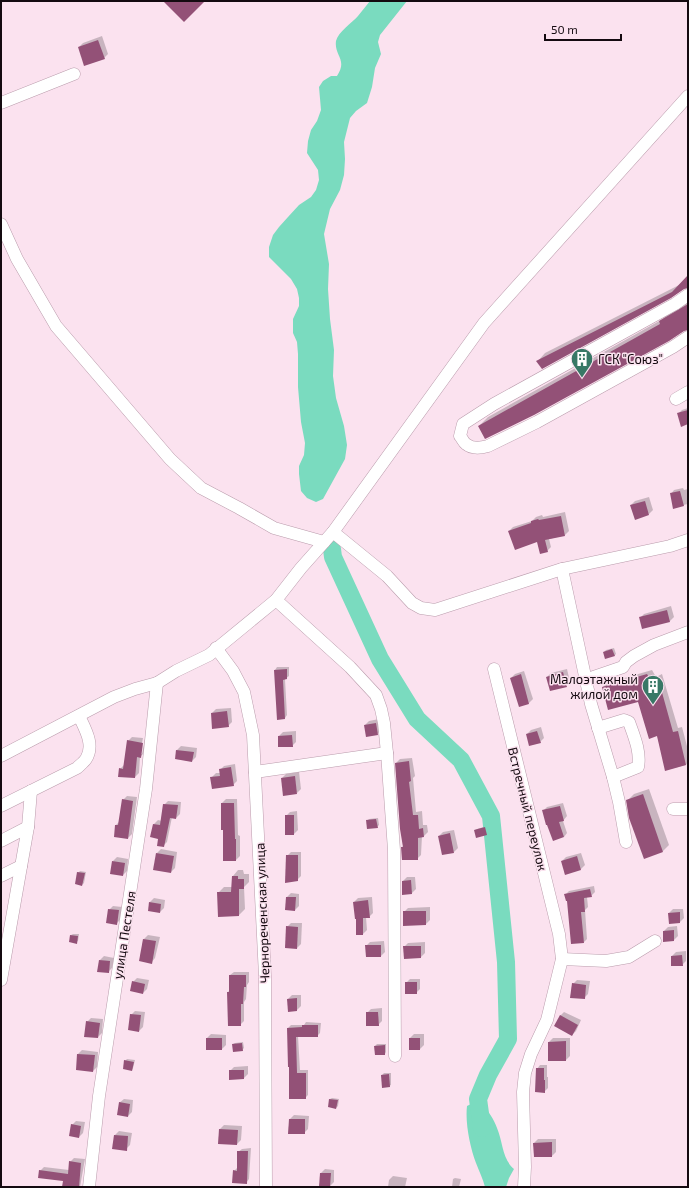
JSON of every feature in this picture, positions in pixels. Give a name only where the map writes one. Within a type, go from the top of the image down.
[{"type":"street","points":[[1,103],[74,74]]},
{"type":"street","points":[[1,756],[114,697],[157,683],[176,671],[209,655],[276,600],[301,568],[333,532],[484,323],[688,96]]},
{"type":"street","points":[[1,224],[17,259],[56,326],[170,459],[201,488],[274,528],[324,542]]},
{"type":"street","points":[[688,295],[668,308],[494,404],[463,424],[460,436],[466,444],[472,447],[479,448],[488,446],[544,419],[673,347],[688,337]]},
{"type":"street","points":[[676,399],[688,392]]},
{"type":"street","points":[[333,532],[387,576],[412,603],[421,608],[435,610],[562,570],[670,546],[688,540]]},
{"type":"street","points":[[562,570],[586,680],[619,802],[626,842]]},
{"type":"street","points":[[276,600],[350,667],[376,695],[381,709],[387,753],[394,850],[395,1056]]},
{"type":"street","points":[[586,680],[623,667],[626,662],[634,656],[654,645],[688,632]]},
{"type":"street","name":"Чернореченская улица","points":[[216,648],[244,692],[253,736],[265,976],[266,1187]]},
{"type":"street","name":"Встречный переулок","points":[[494,669],[557,926],[561,954]]},
{"type":"street","name":"улица Пестеля","points":[[89,1187],[99,1096],[146,789],[157,683]]},
{"type":"street","points":[[1,806],[77,768],[86,759],[90,750],[89,742],[79,716]]},
{"type":"street","points":[[598,728],[624,720],[629,722],[636,741],[639,759],[638,767],[613,777]]},
{"type":"street","points":[[255,772],[387,753]]},
{"type":"street","points":[[1,980],[28,827],[31,791]]},
{"type":"street","points":[[674,808],[688,809]]},
{"type":"street","points":[[1,841],[28,827]]},
{"type":"street","points":[[1,876],[21,866]]},
{"type":"street","points":[[524,1187],[525,1167],[523,1092],[525,1073],[531,1054],[547,1020],[561,954],[606,961],[629,957],[655,941]]},
{"type":"shaded area","points":[[370,1],[407,1],[380,35],[378,42],[381,54],[375,68],[372,87],[367,103],[356,111],[350,118],[344,142],[344,175],[340,190],[330,209],[324,234],[329,264],[328,289],[334,350],[333,376],[336,398],[344,426],[347,445],[345,459],[323,499],[316,502],[307,498],[301,491],[299,474],[299,466],[304,455],[305,443],[301,422],[298,387],[298,354],[297,342],[293,333],[293,319],[299,306],[299,298],[297,289],[291,279],[269,257],[269,247],[273,235],[279,227],[299,205],[311,197],[316,190],[319,180],[318,170],[307,153],[311,130],[317,121],[321,110],[319,87],[323,81],[331,76],[337,76],[340,70],[341,61],[336,46],[337,38]]},
{"type":"shaded area","points":[[471,1104],[482,1104],[491,1115],[496,1125],[507,1160],[514,1169],[506,1187],[485,1187],[468,1135],[467,1106]]},
{"type":"building","points":[[163,1],[205,1],[184,22]]},
{"type":"building","points":[[98,40],[105,59],[84,66],[78,47]]},
{"type":"building","name":"ГСК \"Союз\"","points":[[688,275],[688,288],[671,298],[542,369],[536,361],[672,292]]},
{"type":"building","name":"ГСК \"Союз\"","points":[[688,304],[688,330],[534,415],[485,439],[478,426],[660,324],[659,321]]},
{"type":"building","points":[[688,410],[688,424],[681,427],[677,413]]},
{"type":"building","points":[[680,491],[684,506],[673,509],[670,493]]},
{"type":"building","points":[[645,501],[649,515],[635,520],[630,505]]},
{"type":"building","points":[[561,516],[565,536],[545,540],[548,552],[540,554],[537,542],[515,550],[508,531],[538,519]]},
{"type":"building","points":[[667,610],[670,622],[642,629],[639,617]]},
{"type":"building","points":[[612,649],[615,656],[605,659],[603,652]]},
{"type":"building","points":[[287,669],[287,679],[283,680],[285,719],[277,720],[274,670]]},
{"type":"building","points":[[563,672],[567,687],[550,691],[546,677]]},
{"type":"building","points":[[521,674],[529,704],[519,707],[510,678]]},
{"type":"building","name":"Малоэтажный жилой дом","points":[[647,674],[651,681],[658,678],[673,732],[678,731],[686,765],[665,771],[657,736],[649,739],[638,702],[608,710],[602,687]]},
{"type":"building","points":[[227,711],[229,727],[212,729],[211,713]]},
{"type":"building","points":[[376,723],[378,735],[366,737],[364,725]]},
{"type":"building","points":[[537,731],[541,743],[529,746],[526,734]]},
{"type":"building","points":[[292,735],[293,747],[278,747],[278,736]]},
{"type":"building","points":[[127,740],[143,743],[141,758],[137,757],[135,778],[118,777],[119,768],[123,769]]},
{"type":"building","points":[[176,750],[194,752],[192,762],[175,759]]},
{"type":"building","points":[[409,761],[411,781],[409,782],[413,815],[418,815],[419,829],[423,828],[424,837],[418,838],[418,860],[402,860],[401,847],[403,847],[400,829],[395,763]]},
{"type":"building","points":[[231,767],[234,786],[212,789],[210,777],[220,776],[219,769]]},
{"type":"building","points":[[295,776],[297,794],[283,796],[281,778]]},
{"type":"building","points":[[643,794],[663,852],[644,859],[629,818],[626,800]]},
{"type":"building","points":[[122,799],[133,801],[128,839],[114,837],[115,825],[118,825]]},
{"type":"building","points":[[221,803],[234,803],[236,861],[223,861]]},
{"type":"building","points":[[163,804],[178,805],[176,819],[170,818],[164,847],[157,846],[158,839],[150,837],[153,824],[160,825]]},
{"type":"building","points":[[560,806],[564,821],[559,822],[564,837],[553,841],[546,825],[542,810]]},
{"type":"building","points":[[285,815],[294,815],[294,835],[285,835]]},
{"type":"building","points":[[376,819],[378,828],[367,829],[366,820]]},
{"type":"building","points":[[485,827],[487,835],[476,838],[474,830]]},
{"type":"building","points":[[450,833],[454,853],[442,855],[438,836]]},
{"type":"building","points":[[156,853],[174,856],[171,873],[153,870]]},
{"type":"building","points":[[286,855],[298,855],[298,881],[285,883]]},
{"type":"building","points":[[577,856],[581,870],[565,875],[561,861]]},
{"type":"building","points":[[112,861],[125,863],[123,876],[110,874]]},
{"type":"building","points":[[77,872],[85,873],[82,886],[75,884]]},
{"type":"building","points":[[232,876],[238,876],[238,879],[244,879],[244,889],[239,889],[239,916],[218,917],[217,892],[231,892]]},
{"type":"building","points":[[411,880],[412,894],[402,895],[402,881]]},
{"type":"building","points":[[590,889],[592,897],[584,898],[585,912],[581,912],[584,943],[571,944],[567,901],[564,894]]},
{"type":"building","points":[[286,897],[296,897],[295,911],[285,910]]},
{"type":"building","points":[[368,900],[370,918],[363,918],[363,935],[356,935],[356,919],[353,902]]},
{"type":"building","points":[[149,902],[161,904],[160,913],[148,911]]},
{"type":"building","points":[[108,909],[119,910],[117,925],[106,923]]},
{"type":"building","points":[[403,911],[426,911],[426,925],[403,926]]},
{"type":"building","points":[[680,912],[680,923],[669,924],[668,913]]},
{"type":"building","points":[[286,926],[298,927],[297,949],[285,948]]},
{"type":"building","points":[[674,930],[674,941],[663,942],[663,931]]},
{"type":"building","points":[[70,935],[78,936],[77,944],[69,942]]},
{"type":"building","points":[[143,939],[156,941],[152,964],[139,961]]},
{"type":"building","points":[[365,945],[381,945],[381,957],[366,957]]},
{"type":"building","points":[[403,946],[421,946],[421,958],[404,959]]},
{"type":"building","points":[[682,955],[683,966],[671,966],[671,956]]},
{"type":"building","points":[[99,960],[110,961],[109,973],[97,972]]},
{"type":"building","points":[[229,975],[246,975],[246,987],[244,987],[243,1004],[241,1004],[241,1026],[228,1026],[227,992],[229,992]]},
{"type":"building","points":[[132,981],[145,984],[143,994],[130,991]]},
{"type":"building","points":[[405,982],[417,982],[417,994],[405,994]]},
{"type":"building","points":[[572,983],[586,985],[585,999],[570,998]]},
{"type":"building","points":[[297,998],[297,1011],[288,1012],[287,999]]},
{"type":"building","points":[[366,1012],[378,1012],[379,1026],[366,1026]]},
{"type":"building","points":[[130,1014],[141,1015],[139,1032],[128,1030]]},
{"type":"building","points":[[560,1015],[578,1025],[572,1036],[554,1026]]},
{"type":"building","points":[[86,1021],[100,1023],[98,1038],[84,1037]]},
{"type":"building","points":[[302,1025],[318,1025],[318,1037],[296,1037],[297,1073],[306,1073],[306,1099],[289,1099],[287,1028],[302,1027]]},
{"type":"building","points":[[206,1038],[222,1038],[222,1050],[206,1050]]},
{"type":"building","points":[[409,1038],[420,1038],[420,1050],[409,1050]]},
{"type":"building","points":[[566,1041],[566,1061],[548,1061],[548,1042]]},
{"type":"building","points":[[242,1043],[243,1051],[233,1052],[232,1044]]},
{"type":"building","points":[[385,1045],[385,1055],[375,1055],[374,1046]]},
{"type":"building","points":[[77,1054],[95,1055],[93,1072],[76,1070]]},
{"type":"building","points":[[124,1060],[134,1062],[132,1071],[123,1069]]},
{"type":"building","points":[[536,1068],[544,1068],[545,1093],[535,1092]]},
{"type":"building","points":[[229,1070],[244,1070],[244,1079],[229,1080]]},
{"type":"building","points":[[389,1074],[390,1087],[382,1088],[381,1075]]},
{"type":"building","points":[[329,1099],[338,1100],[336,1109],[328,1107]]},
{"type":"building","points":[[119,1102],[130,1104],[128,1117],[117,1115]]},
{"type":"building","points":[[289,1119],[305,1119],[305,1134],[288,1134]]},
{"type":"building","points":[[71,1124],[81,1126],[79,1138],[69,1136]]},
{"type":"building","points":[[219,1129],[238,1130],[237,1145],[218,1144]]},
{"type":"building","points":[[114,1135],[128,1136],[127,1151],[112,1149]]},
{"type":"building","points":[[552,1142],[552,1157],[534,1157],[533,1143]]},
{"type":"building","points":[[237,1151],[248,1151],[247,1184],[232,1183],[233,1170],[237,1171]]},
{"type":"building","points":[[69,1161],[81,1163],[79,1187],[62,1187],[63,1181],[38,1178],[39,1170],[68,1174]]},
{"type":"building","points":[[320,1173],[331,1173],[330,1187],[319,1187]]},
{"type":"waterway","points":[[332,549],[333,557],[380,659],[417,719],[461,760],[491,816],[506,962],[508,1039],[488,1075],[478,1099],[482,1128]]},
{"type":"place","name":"ГСК \"Союз\"","points":[[582,378]]},
{"type":"place","name":"Малоэтажный жилой дом","points":[[653,706]]}]
